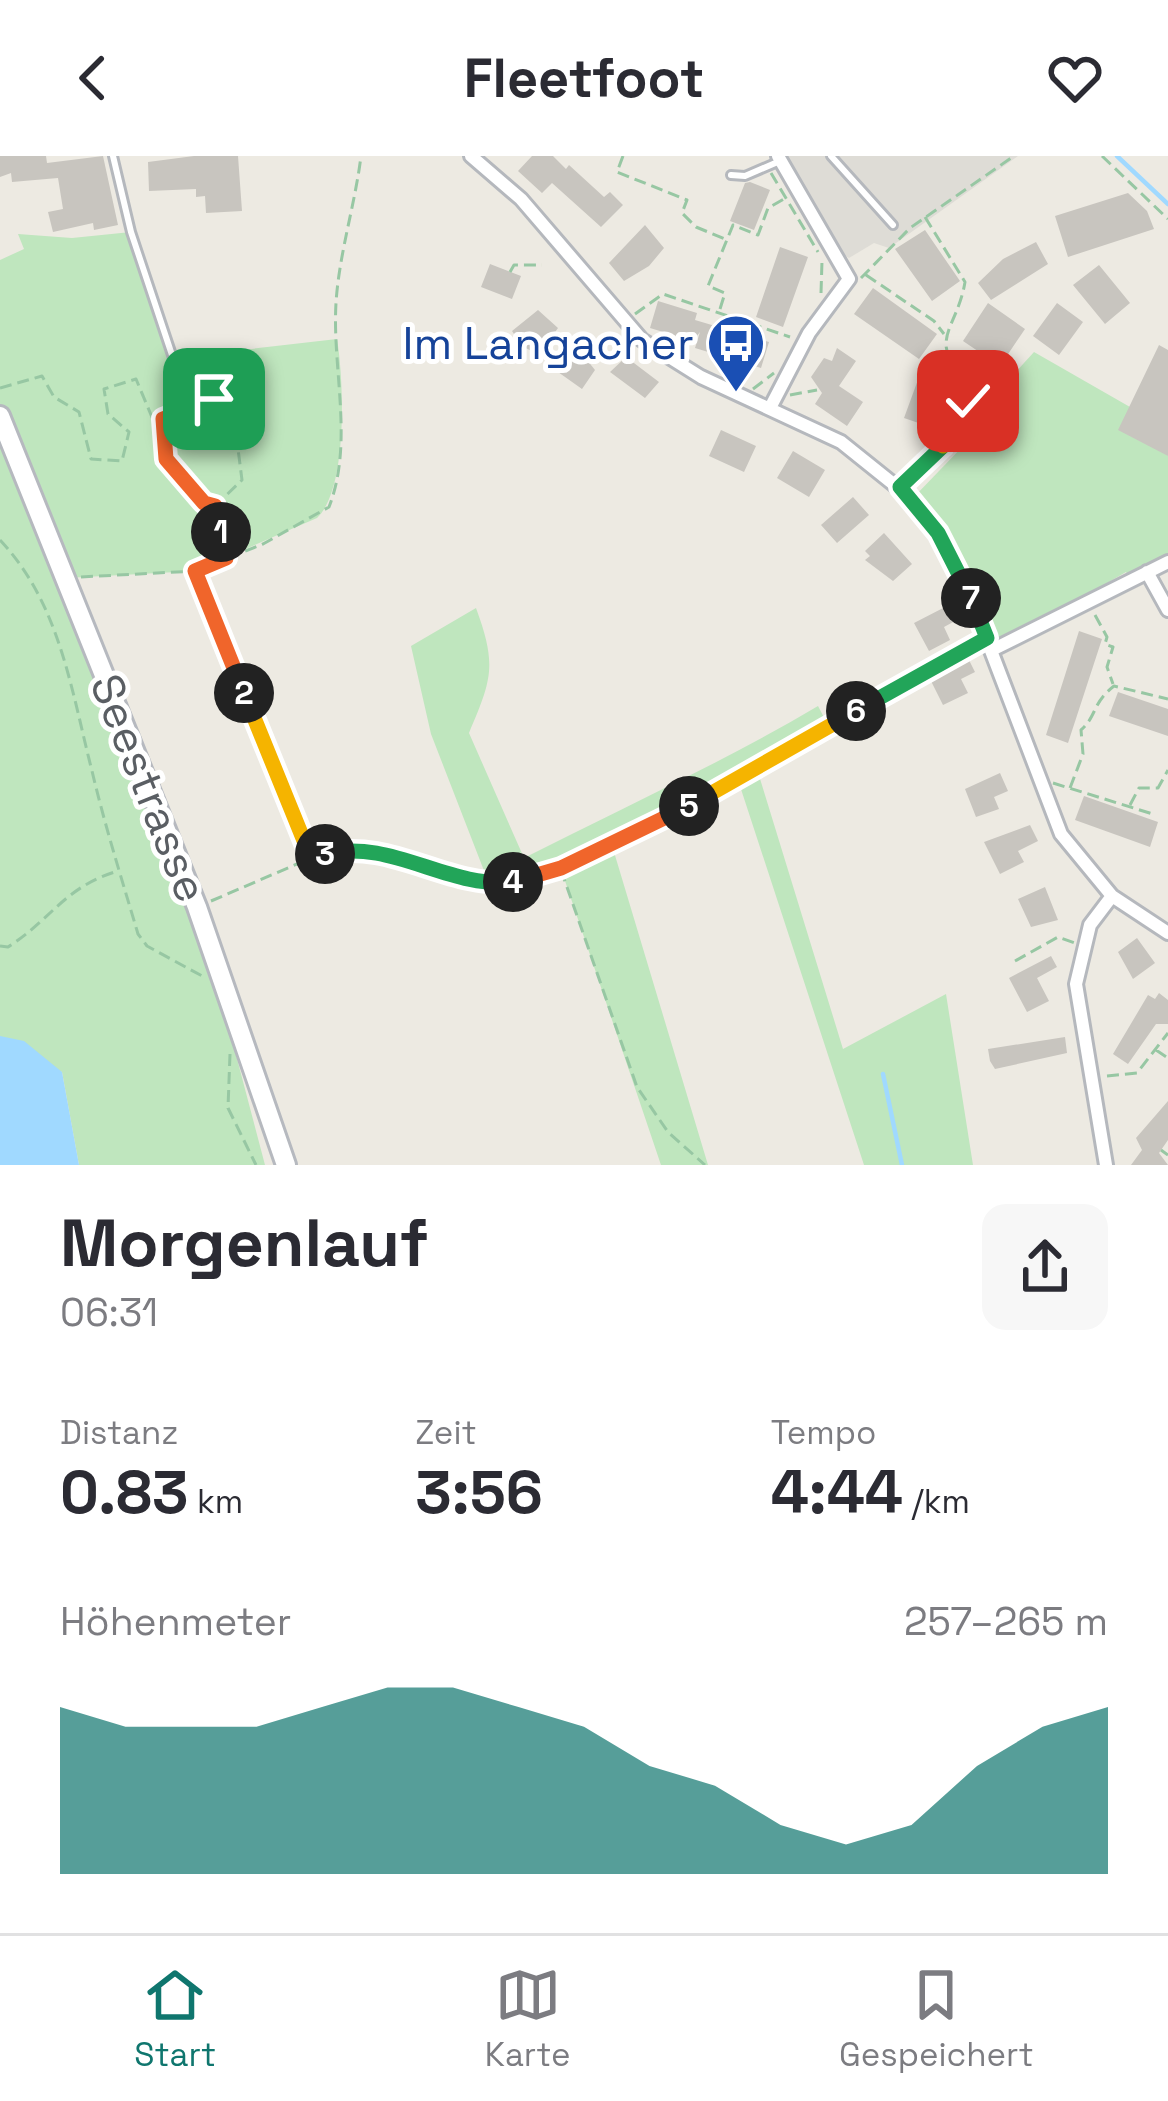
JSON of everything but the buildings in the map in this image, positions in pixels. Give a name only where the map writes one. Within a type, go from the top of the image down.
[{"type":"street","points":[[471,156],[521,199],[624,322],[683,367],[841,442],[900,487],[938,533],[989,644],[1061,834],[1112,896],[1168,933]]},
{"type":"street","points":[[770,408],[849,279],[775,161]]},
{"type":"street","name":"Seestrasse","points":[[0,416],[197,907],[286,1165]]},
{"type":"street","points":[[989,644],[1089,604],[1168,562]]},
{"type":"street","points":[[1147,572],[1168,610]]},
{"type":"street","points":[[1106,1165],[1076,984],[1082,946],[1112,896]]},
{"type":"lane","points":[[113,156],[131,232],[173,358]]},
{"type":"lane","points":[[831,156],[893,225]]},
{"type":"lane","points":[[734,178],[775,161]]},
{"type":"lane","points":[[900,487],[945,444],[978,389],[994,375]]},
{"type":"lane","points":[[917,452],[926,462]]},
{"type":"path","points":[[66,578],[195,571],[317,518],[335,491],[341,362],[335,308],[361,156]]},
{"type":"path","points":[[623,156],[617,172],[687,200],[682,213],[696,227],[727,240]]},
{"type":"path","points":[[994,156],[1001,165]]},
{"type":"path","points":[[856,284],[925,217],[1014,156]]},
{"type":"path","points":[[1102,156],[1168,219]]},
{"type":"path","points":[[775,161],[784,199],[821,258],[821,293],[832,300]]},
{"type":"path","points":[[720,311],[725,293],[708,286],[733,225],[758,235],[768,208],[784,199]]},
{"type":"path","points":[[925,217],[965,282],[945,336]]},
{"type":"path","points":[[510,272],[514,265],[542,266]]},
{"type":"path","points":[[858,270],[934,321],[945,336],[951,366],[978,389]]},
{"type":"path","points":[[624,322],[663,294],[792,338]]},
{"type":"path","points":[[0,388],[42,376],[54,397],[79,412],[92,460],[100,463],[122,461],[129,431],[108,414],[104,389],[136,379],[154,422],[214,399]]},
{"type":"path","points":[[789,396],[790,386]]},
{"type":"path","points":[[215,506],[242,480],[232,410]]},
{"type":"path","points":[[163,419],[166,459],[204,503],[215,506]]},
{"type":"path","points":[[215,506],[226,558]]},
{"type":"path","points":[[0,540],[35,587],[68,662],[119,871],[147,946],[204,977],[210,995]]},
{"type":"path","points":[[195,571],[311,858]]},
{"type":"path","points":[[1089,604],[1107,637],[1105,644],[1113,647],[1107,667],[1114,686]]},
{"type":"path","points":[[197,907],[311,858],[348,849],[372,850],[468,878],[506,883],[561,868],[705,799],[989,644]]},
{"type":"path","points":[[1114,686],[1168,699]]},
{"type":"path","points":[[1070,788],[1082,754],[1081,730],[1090,722],[1095,701],[1114,686]]},
{"type":"path","points":[[1129,806],[1139,788],[1159,788],[1168,770]]},
{"type":"path","points":[[1039,782],[1156,814]]},
{"type":"path","points":[[561,868],[637,1087],[668,1132],[705,1165]]},
{"type":"path","points":[[0,946],[8,947],[42,922],[57,901],[80,884],[119,871]]},
{"type":"path","points":[[1015,961],[1058,937],[1082,946]]},
{"type":"path","points":[[1109,1076],[1137,1073],[1168,1034]]},
{"type":"path","points":[[226,1043],[228,1108],[256,1165]]},
{"type":"path","points":[[1156,1050],[1168,1058]]},
{"type":"path","points":[[1161,1150],[1168,1155]]},
{"type":"shaded area","points":[[786,156],[1018,156],[889,248],[874,243],[849,258],[836,250]]},
{"type":"green space","points":[[131,232],[173,358],[337,339],[342,406],[339,460],[327,504],[317,518],[195,571],[67,578],[197,907],[265,1165],[79,1165],[62,1072],[0,1046],[0,260],[24,249],[18,234],[72,238]]},
{"type":"green space","points":[[1034,352],[1130,407],[1168,456],[1168,562],[1132,580],[1126,572],[992,650],[961,572],[912,499],[966,443],[973,419]]},
{"type":"green space","points":[[476,608],[487,644],[489,672],[469,733],[524,858],[818,706],[829,727],[757,769],[843,1049],[946,994],[973,1165],[864,1165],[738,780],[611,842],[708,1165],[661,1165],[561,869],[506,883],[488,881],[431,734],[411,646]]},
{"type":"water","points":[[0,1036],[24,1041],[62,1072],[79,1165],[0,1165]]},
{"type":"waterway","points":[[1117,156],[1168,204]]},
{"type":"waterway","points":[[883,1074],[902,1165]]},
{"type":"place","name":"Im Langacher","points":[[736,394]]},
{"type":"route","points":[[214,399],[163,419],[166,459],[204,503],[215,506],[226,558],[195,571],[311,858],[348,849],[372,850],[468,878],[506,883],[561,868],[705,799],[987,638],[961,572],[938,533],[900,487],[945,444],[968,401]]}]
